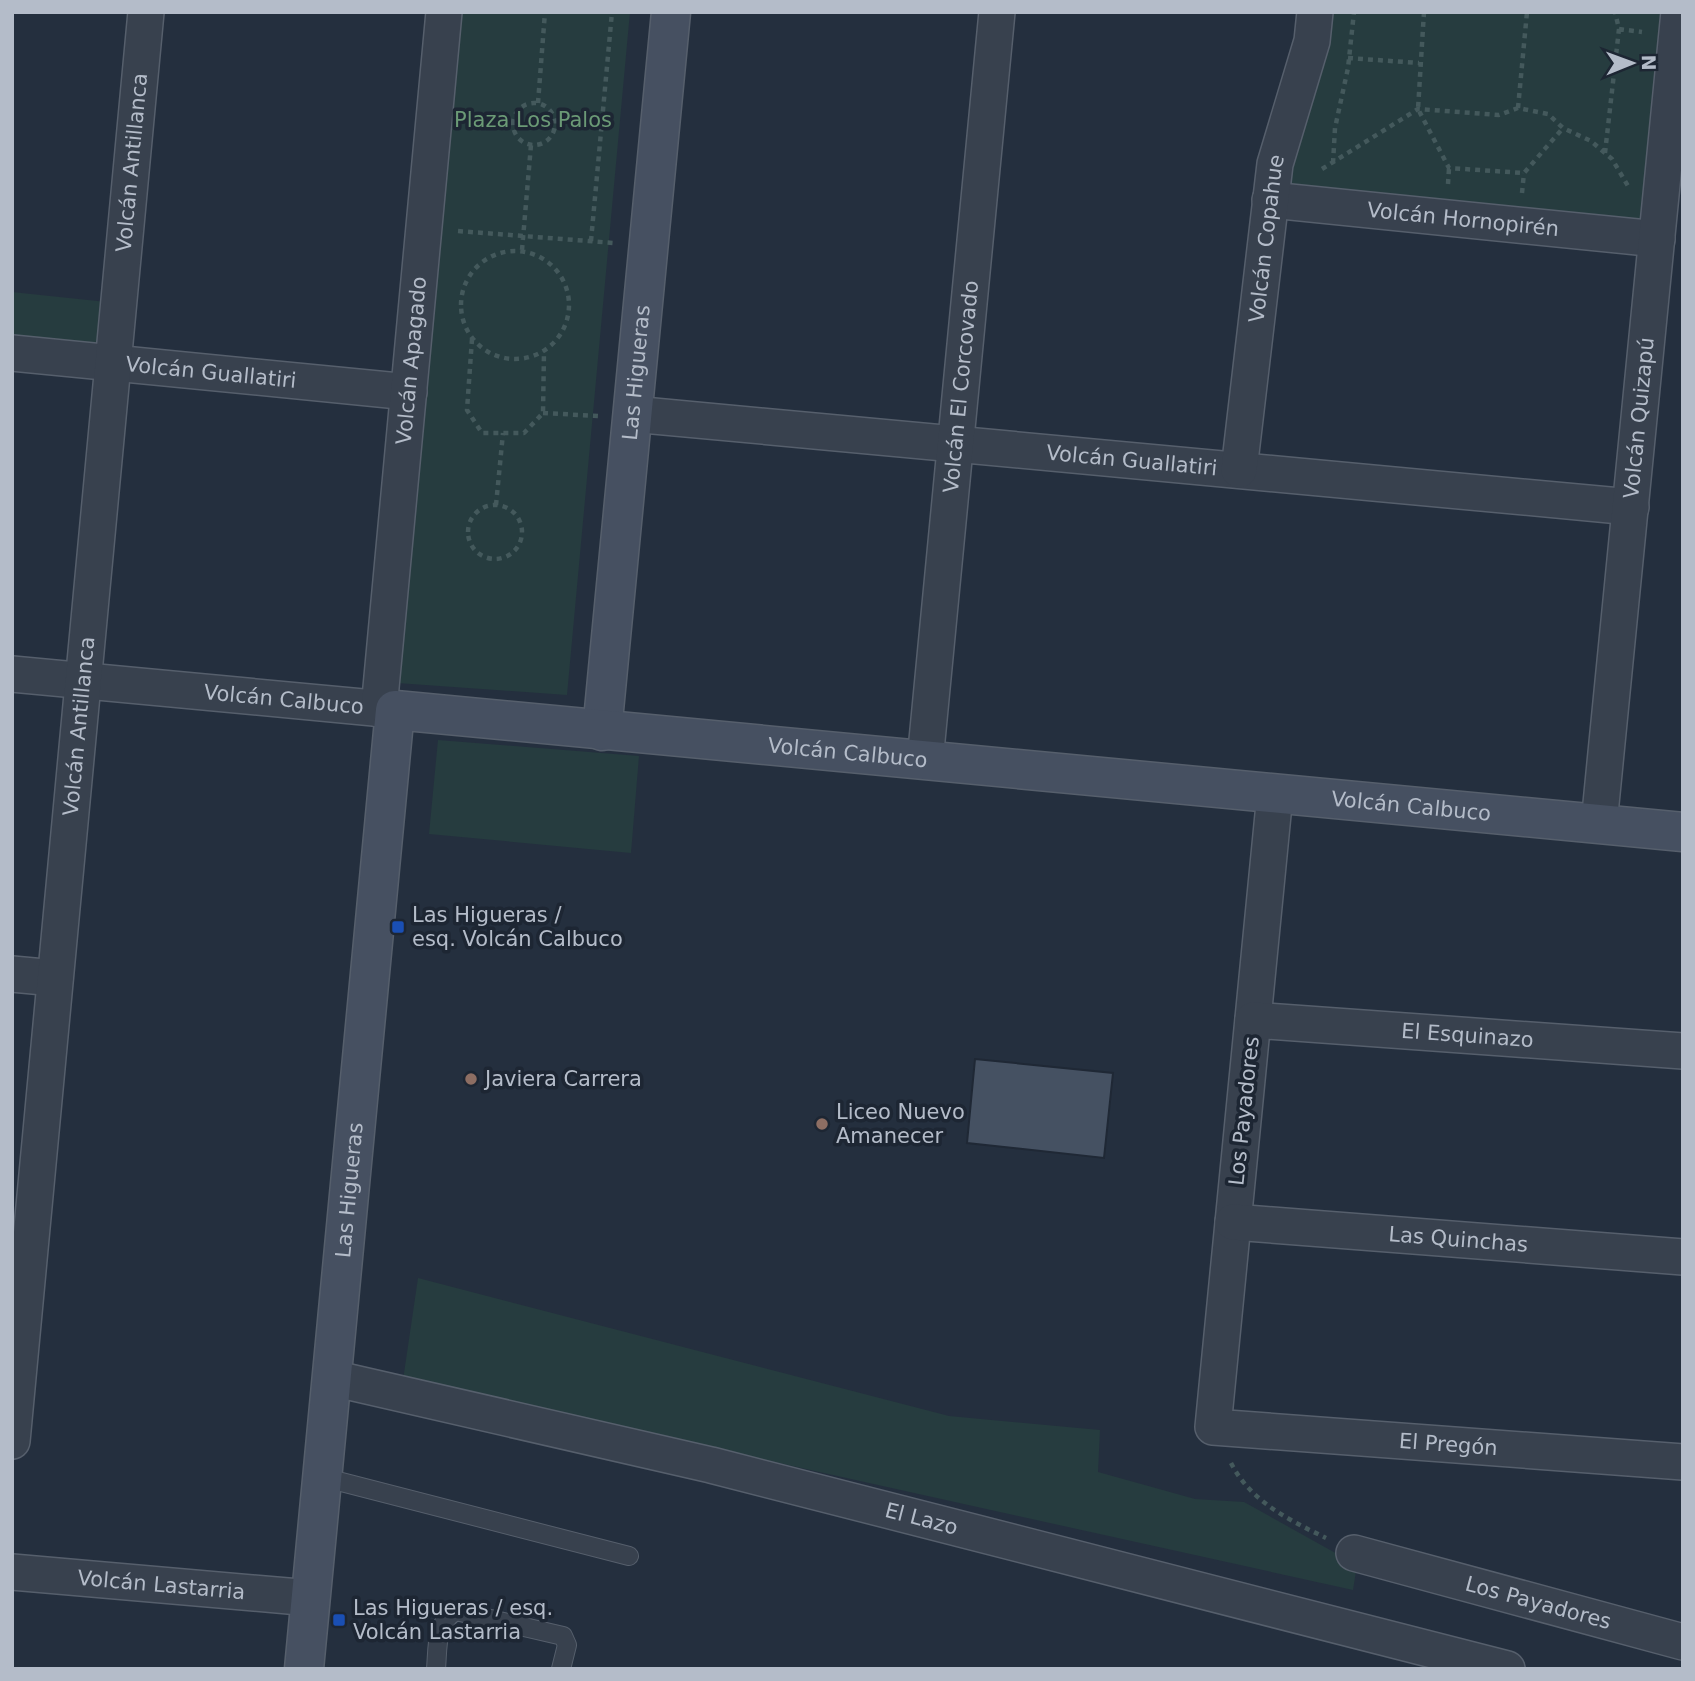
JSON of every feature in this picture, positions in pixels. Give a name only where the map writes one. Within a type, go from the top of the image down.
[{"type":"street","name":"Volcán Antillanca","points":[[12,1441],[21,1255],[55,978],[146,12]]},
{"type":"street","name":"Volcán Apagado","points":[[387,710],[409,392],[444,12]]},
{"type":"street","name":"Las Higueras","points":[[603,731],[616,415],[671,12]]},
{"type":"street","name":"Volcán El Corcovado","points":[[925,761],[997,12]]},
{"type":"street","name":"Volcán Copahue","points":[[1239,470],[1275,164],[1309,52],[1315,12]]},
{"type":"street","name":"Volcán Quizapú","points":[[1599,824],[1679,12]]},
{"type":"street","name":"Volcán Hornopirén","points":[[1270,200],[1657,239]]},
{"type":"street","name":"Volcán Guallatiri","points":[[12,353],[409,392]]},
{"type":"street","name":"Volcán Guallatiri","points":[[616,415],[1630,507]]},
{"type":"street","name":"Volcán Calbuco","points":[[12,674],[1683,832]]},
{"type":"street","name":"Las Higueras","points":[[304,1669],[332,1378],[387,710]]},
{"type":"street","name":"Los Payadores","points":[[1213,1427],[1275,794]]},
{"type":"street","points":[[12,974],[55,978]]},
{"type":"street","name":"El Esquinazo","points":[[1253,1020],[1683,1051]]},
{"type":"street","name":"Las Quinchas","points":[[1233,1222],[1683,1257]]},
{"type":"street","name":"El Lazo","points":[[332,1378],[711,1465],[1507,1669]]},
{"type":"street","name":"El Pregón","points":[[1213,1427],[1683,1462]]},
{"type":"street","name":"Los Payadores","points":[[1354,1552],[1683,1642]]},
{"type":"street","name":"Volcán Lastarria","points":[[12,1572],[311,1598]]},
{"type":"lane","points":[[322,1476],[629,1556]]},
{"type":"lane","points":[[436,1669],[440,1629],[446,1616],[456,1611],[563,1636],[567,1645],[561,1669]]},
{"type":"path","points":[[538,103],[545,12]]},
{"type":"path","points":[[591,241],[612,12]]},
{"type":"path","points":[[1334,163],[1335,128],[1349,58],[1354,12]]},
{"type":"path","points":[[1424,12],[1418,109],[1449,168],[1524,173],[1563,128]]},
{"type":"path","points":[[1518,108],[1527,12]]},
{"type":"path","points":[[1605,153],[1619,29],[1615,12]]},
{"type":"path","points":[[1309,52],[1419,63]]},
{"type":"path","points":[[538,103],[553,114],[555,127],[549,139],[531,145],[518,138],[512,124],[517,110],[538,103]]},
{"type":"path","points":[[1270,200],[1418,109],[1499,115],[1518,108],[1548,114],[1563,128],[1591,141],[1605,153],[1629,187],[1657,239]]},
{"type":"path","points":[[522,250],[531,145]]},
{"type":"path","points":[[424,228],[614,243]]},
{"type":"path","points":[[522,250],[552,264],[562,277],[570,310],[557,340],[544,351],[529,358],[506,358],[484,350],[472,339],[463,322],[460,304],[464,286],[472,270],[486,258],[503,251],[522,250]]},
{"type":"path","points":[[472,339],[467,410],[482,433],[524,433],[543,413],[544,351]]},
{"type":"path","points":[[543,413],[616,415]]},
{"type":"path","points":[[496,505],[503,433]]},
{"type":"path","points":[[496,505],[513,512],[519,520],[521,538],[512,554],[494,559],[478,553],[469,539],[468,530],[474,515],[488,506],[496,505]]},
{"type":"path","points":[[1213,1427],[1241,1482],[1284,1517],[1354,1552]]},
{"type":"green space","name":"Plaza Los Palos","points":[[456,12],[630,12],[567,695],[397,683]]},
{"type":"green space","points":[[1325,12],[1672,12],[1650,224],[1283,192]]},
{"type":"green space","points":[[12,292],[107,302],[100,345],[12,342]]},
{"type":"green space","points":[[438,740],[639,756],[631,853],[429,834]]},
{"type":"green space","points":[[418,1278],[949,1416],[1100,1430],[1098,1472],[1195,1499],[1244,1502],[1357,1565],[1353,1590],[403,1380]]},
{"type":"building","points":[[975,1059],[1113,1073],[1104,1158],[967,1143]]},
{"type":"place","name":"Las Higueras / esq. Volcán Calbuco","points":[[398,927]]},
{"type":"place","name":"Javiera Carrera","points":[[471,1079]]},
{"type":"place","name":"Liceo Nuevo Amanecer","points":[[822,1124]]},
{"type":"place","name":"Las Higueras / esq. Volcán Lastarria","points":[[339,1620]]}]
